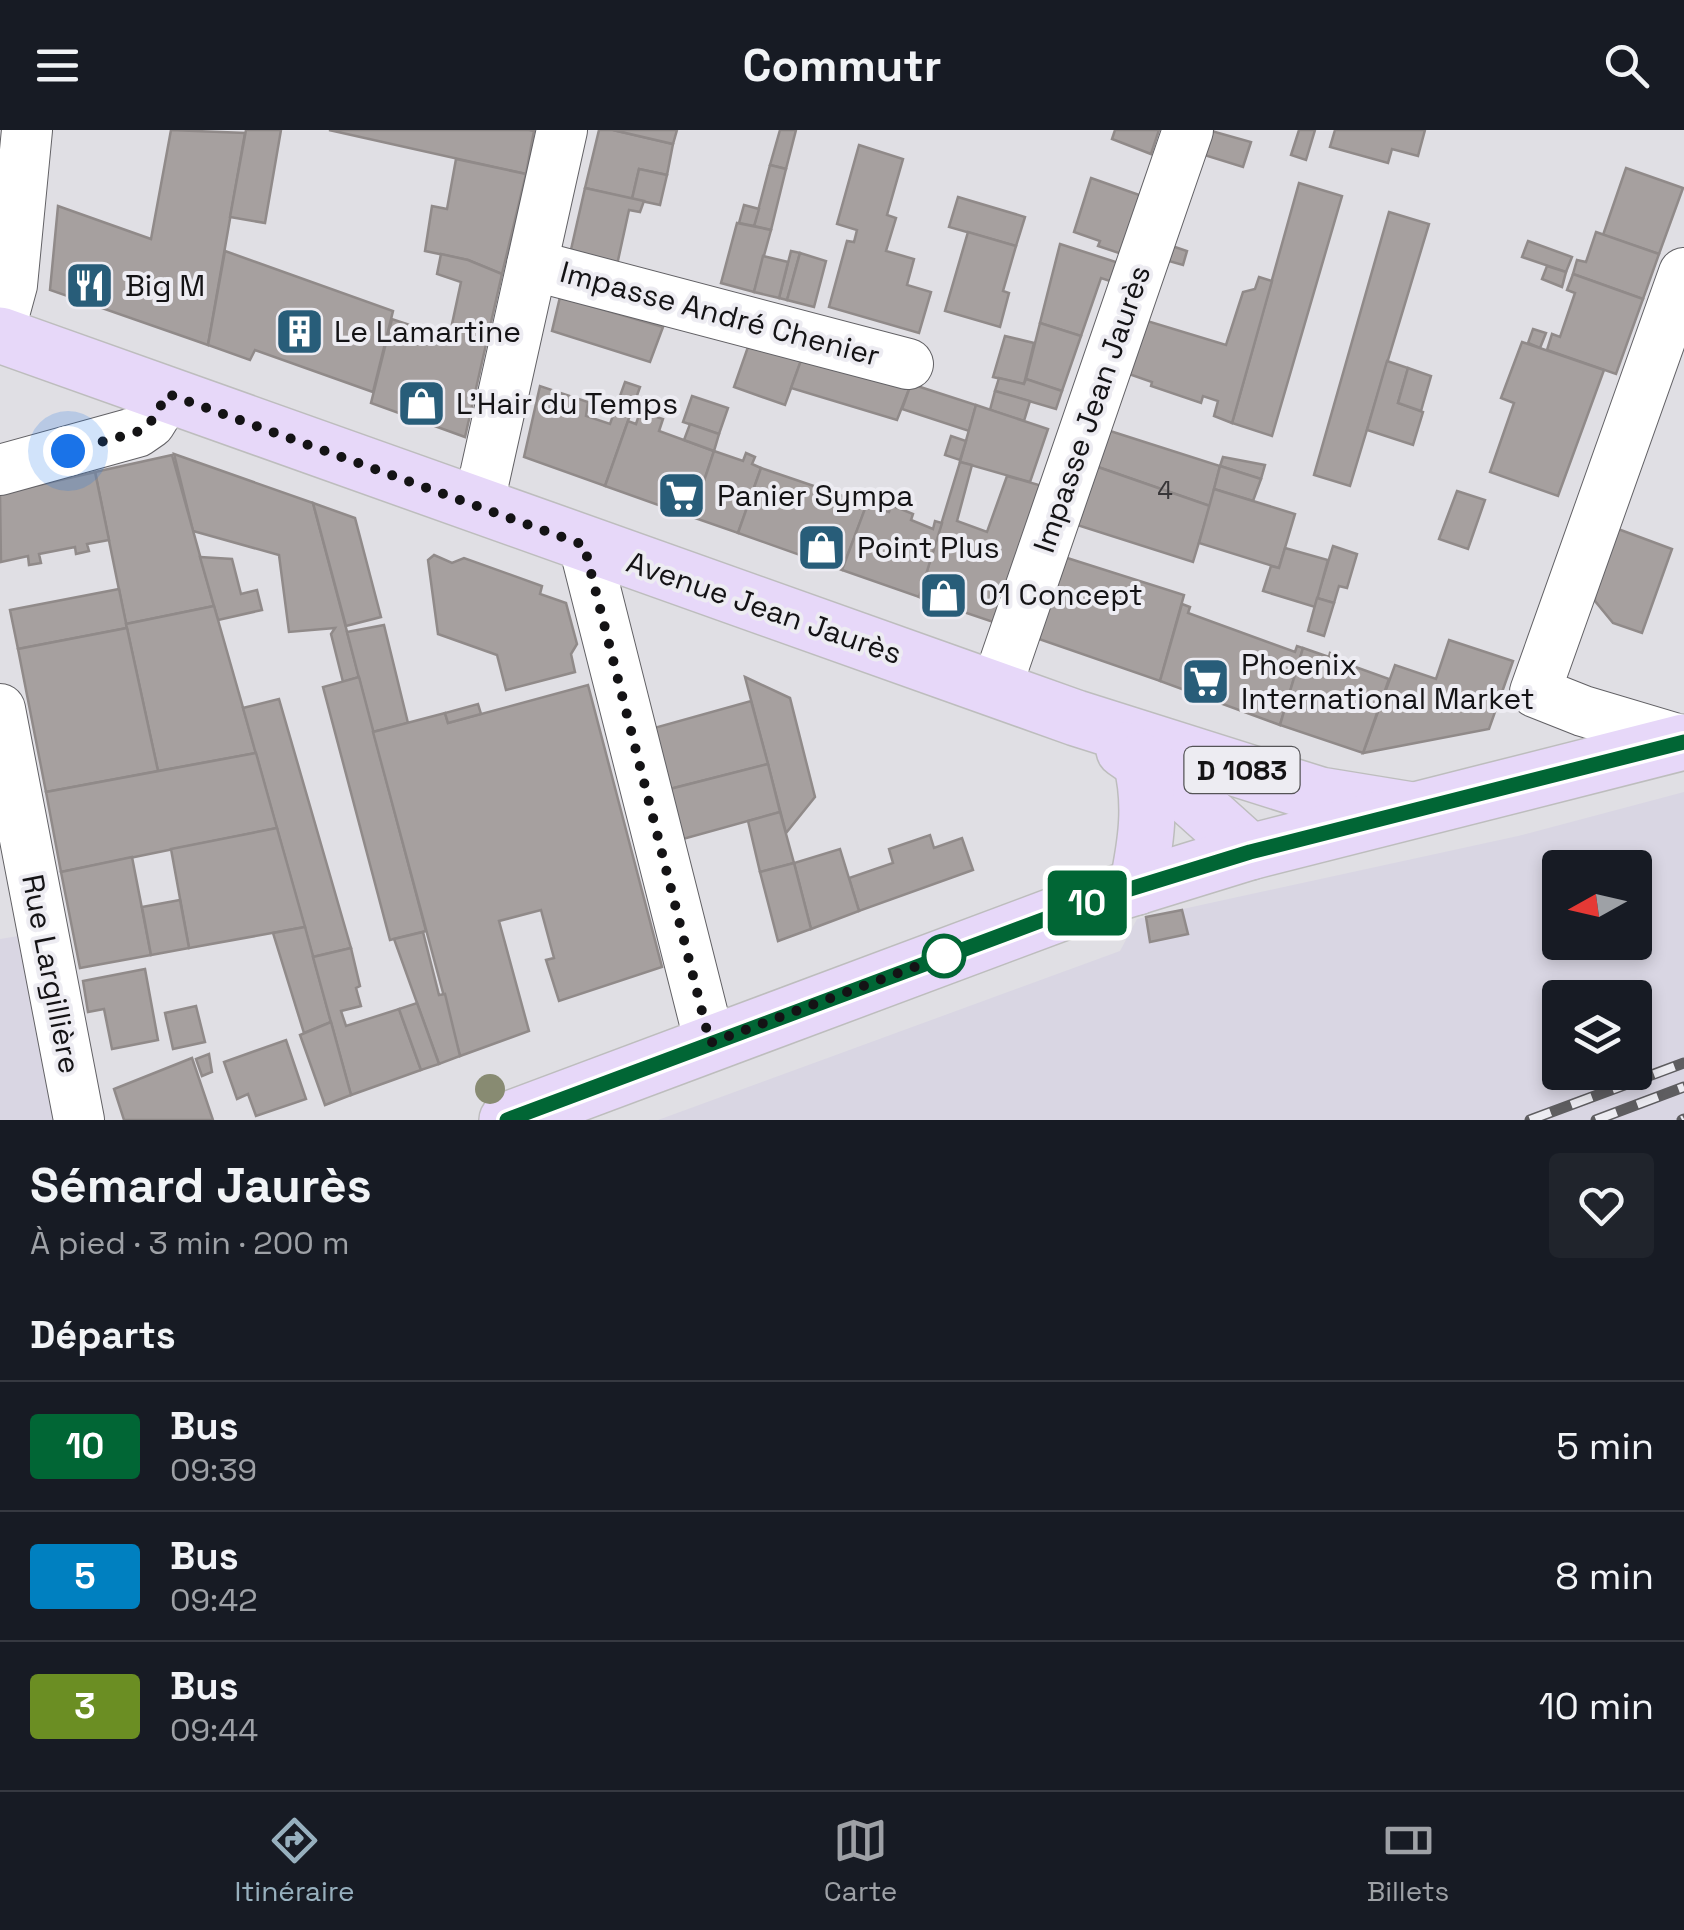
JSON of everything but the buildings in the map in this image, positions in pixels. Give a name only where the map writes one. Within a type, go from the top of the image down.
[{"type":"main road","name":"Avenue Jean Jaurès","points":[[0,332],[478,507],[1076,718],[1320,795],[1412,810],[1684,741]]},
{"type":"main road","name":"Avenue Jean Jaurès","points":[[1076,718],[1180,789],[1250,852]]},
{"type":"main road","name":"D 1083","points":[[1137,886],[1147,836],[1149,799],[1141,761]]},
{"type":"main road","name":"D 1083","points":[[1250,852],[1412,810]]},
{"type":"main road","points":[[507,1120],[1137,886],[1250,852]]},
{"type":"street","points":[[0,332],[12,284],[27,130]]},
{"type":"street","points":[[478,507],[562,130]]},
{"type":"street","name":"Impasse Jean Jaurès","points":[[996,688],[1188,130]]},
{"type":"street","name":"Impasse André Chenier","points":[[532,265],[908,364]]},
{"type":"street","points":[[1684,274],[1535,692],[1583,711],[1684,741]]},
{"type":"street","points":[[0,470],[137,432],[150,423],[168,394]]},
{"type":"street","points":[[584,545],[710,1043]]},
{"type":"street","name":"Rue Largillière","points":[[0,709],[78,1120]]},
{"type":"shaded area","points":[[1684,792],[1684,1120],[658,1120],[1120,951],[1137,919],[1518,836]]},
{"type":"shaded area","points":[[18,936],[53,1120],[0,1120],[0,939]]},
{"type":"railway","points":[[1530,1120],[1684,1063]]},
{"type":"railway","points":[[1596,1120],[1684,1087]]},
{"type":"bus line","name":"10","points":[[507,1120],[1104,897],[1250,852],[1684,742]]},
{"type":"place","name":"Big M","points":[[90,286]]},
{"type":"place","name":"Le Lamartine","points":[[299,332]]},
{"type":"place","name":"L'Hair du Temps","points":[[421,404]]},
{"type":"place","name":"Panier Sympa","points":[[682,496]]},
{"type":"place","name":"Point Plus","points":[[822,548]]},
{"type":"place","name":"01 Concept","points":[[944,595]]},
{"type":"place","name":"Phoenix International Market","points":[[1206,682]]},
{"type":"route","points":[[68,451],[137,432],[150,423],[168,394],[584,545],[710,1043],[944,956]]}]
